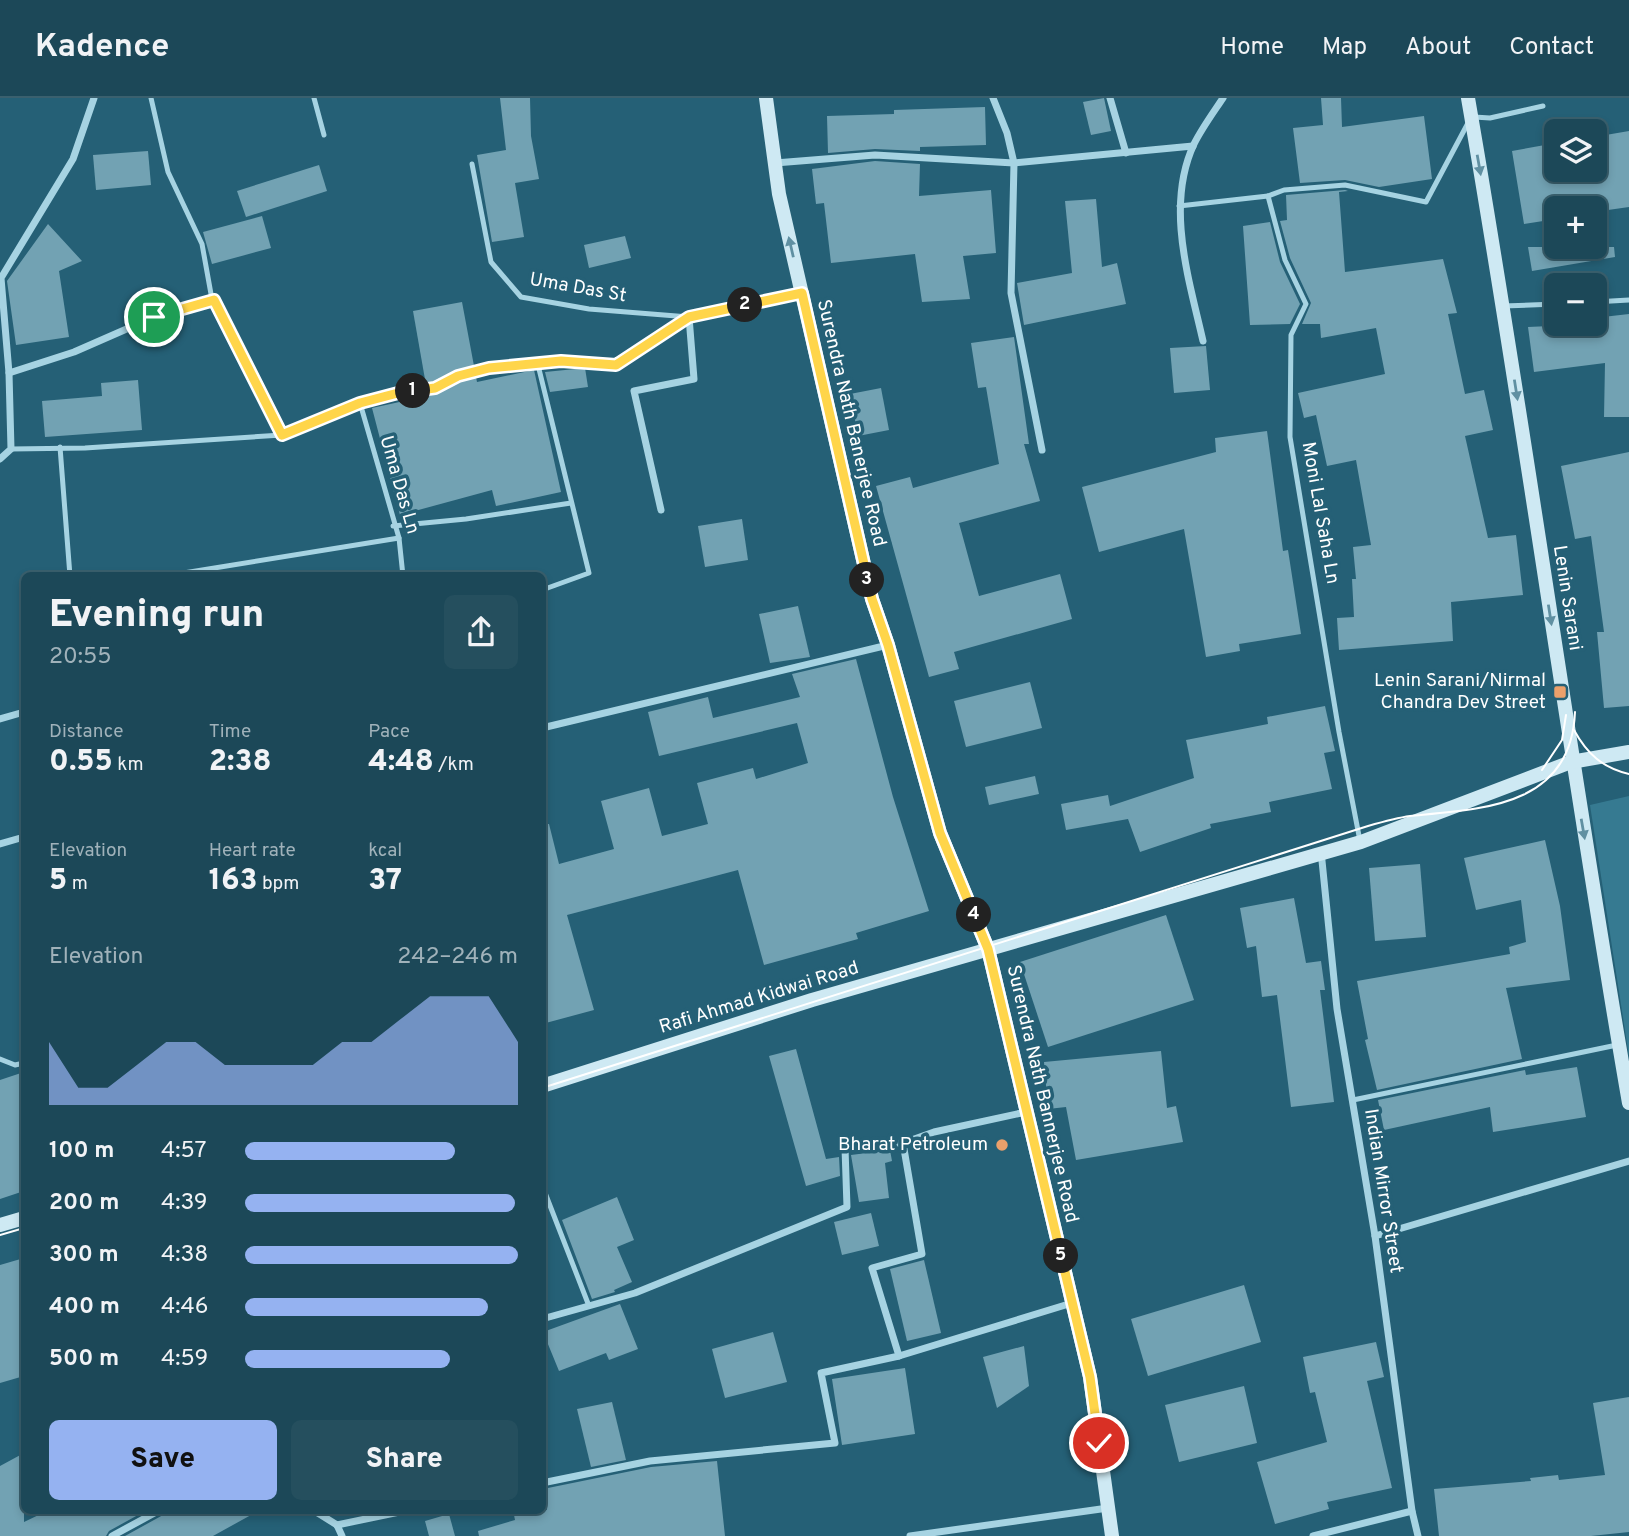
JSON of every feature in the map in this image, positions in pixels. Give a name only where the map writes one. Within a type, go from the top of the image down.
[{"type":"main road","name":"Surendra Nath Banerjee Road","points":[[766,98],[774,163],[872,599],[888,645],[940,833],[988,949]]},
{"type":"main road","name":"Lenin Sarani","points":[[1468,98],[1503,306],[1571,762],[1629,1103]]},
{"type":"main road","name":"Rafi Ahmad Kidwai Road","points":[[546,1085],[812,1000],[1321,851],[1360,842],[1571,762],[1629,752]]},
{"type":"main road","name":"Surendra Nath Bannerjee Road","points":[[988,949],[1090,1377],[1112,1536]]},
{"type":"main road","points":[[0,1225],[21,1219]]},
{"type":"street","points":[[0,459],[11,449],[9,373],[1,278],[73,159],[94,98]]},
{"type":"street","points":[[993,98],[1014,163],[1011,293],[1042,450]]},
{"type":"street","points":[[1110,98],[1126,153]]},
{"type":"street","points":[[1203,341],[1187,270],[1179,206],[1193,146],[1223,98]]},
{"type":"street","points":[[774,163],[875,155],[1014,163],[1193,146]]},
{"type":"street","points":[[9,373],[75,352],[154,317],[214,300]]},
{"type":"street","points":[[661,510],[634,391],[694,379],[689,317]]},
{"type":"street","points":[[546,726],[888,645]]},
{"type":"street","points":[[0,719],[21,713]]},
{"type":"street","points":[[0,844],[21,838]]},
{"type":"street","name":"Indian Mirror Street","points":[[1321,851],[1338,1009],[1375,1236],[1412,1511],[1418,1536]]},
{"type":"street","points":[[546,1318],[635,1293],[847,1207],[845,1147],[902,1143],[934,1132],[1027,1112]]},
{"type":"street","points":[[899,1356],[872,1268],[922,1254],[902,1143]]},
{"type":"street","points":[[1375,1236],[1629,1161]]},
{"type":"street","points":[[546,1482],[650,1461],[835,1443],[821,1373],[899,1356],[1072,1303]]},
{"type":"street","points":[[910,1536],[1108,1508]]},
{"type":"street","points":[[1313,1536],[1412,1511]]},
{"type":"street","points":[[112,1536],[153,1514]]},
{"type":"street","points":[[319,1514],[337,1525],[342,1536]]},
{"type":"street","points":[[337,1525],[390,1514]]},
{"type":"lane","points":[[152,98],[168,172],[202,244],[214,300],[282,435]]},
{"type":"lane","points":[[314,98],[324,135]]},
{"type":"lane","points":[[1179,206],[1268,195],[1284,190],[1345,185],[1426,202],[1471,117],[1490,118],[1543,106]]},
{"type":"lane","name":"Uma Das St","points":[[472,164],[491,262],[521,297],[589,309],[689,317]]},
{"type":"lane","name":"Moni Lal Saha Ln","points":[[1268,195],[1285,260],[1306,304],[1291,335],[1290,437],[1360,842]]},
{"type":"lane","points":[[11,449],[282,435],[360,403],[398,393],[435,388],[458,376],[489,368],[588,361],[616,365],[689,317],[802,293]]},
{"type":"lane","points":[[1607,301],[1629,300]]},
{"type":"lane","points":[[1503,306],[1544,304]]},
{"type":"lane","points":[[538,365],[589,573],[546,589]]},
{"type":"lane","name":"Uma Das Ln","points":[[360,403],[393,526],[399,538],[403,572]]},
{"type":"lane","points":[[60,447],[70,572]]},
{"type":"lane","points":[[393,526],[467,519],[571,503]]},
{"type":"lane","points":[[190,572],[399,538]]},
{"type":"lane","points":[[1353,1100],[1619,1044]]},
{"type":"lane","points":[[0,1059],[16,1065],[21,1064]]},
{"type":"lane","points":[[546,1195],[590,1307]]},
{"type":"shaded area","points":[[1629,796],[1629,1056],[1590,805]]},
{"type":"building","points":[[500,98],[530,98],[531,136],[539,179],[515,183],[524,237],[492,242],[477,155],[506,150]]},
{"type":"building","points":[[1104,98],[1111,131],[1091,135],[1083,102]]},
{"type":"building","points":[[1321,98],[1341,98],[1342,127],[1424,116],[1432,179],[1379,187],[1345,180],[1300,183],[1293,128],[1323,125]]},
{"type":"building","points":[[985,107],[986,145],[920,147],[920,151],[875,149],[828,153],[827,116],[894,114],[894,110]]},
{"type":"building","points":[[1629,131],[1629,207],[1607,210],[1607,196],[1544,196],[1544,221],[1524,224],[1512,151],[1544,145],[1544,182],[1607,182],[1607,135]]},
{"type":"building","points":[[148,151],[151,185],[96,190],[93,155]]},
{"type":"building","points":[[875,161],[920,164],[919,196],[991,190],[996,253],[963,256],[970,299],[922,302],[915,254],[831,263],[824,203],[816,204],[812,169]]},
{"type":"building","points":[[319,165],[327,191],[246,217],[237,191]]},
{"type":"building","points":[[1348,191],[1339,192],[1345,272],[1443,259],[1457,313],[1448,314],[1465,394],[1484,390],[1493,430],[1465,436],[1488,538],[1516,535],[1523,595],[1451,602],[1453,641],[1339,650],[1337,618],[1354,617],[1352,579],[1356,579],[1353,547],[1371,545],[1356,460],[1327,466],[1316,415],[1304,418],[1298,393],[1385,374],[1376,328],[1321,338],[1320,324],[1302,324],[1311,303],[1290,258],[1280,221],[1287,220],[1286,195]]},
{"type":"building","points":[[1096,199],[1102,267],[1117,263],[1126,304],[1024,325],[1017,283],[1072,273],[1065,201]]},
{"type":"building","points":[[262,216],[271,248],[212,264],[203,232]]},
{"type":"building","points":[[1270,222],[1280,262],[1300,304],[1290,324],[1250,325],[1243,226]]},
{"type":"building","points":[[48,224],[82,261],[59,271],[69,337],[16,345],[7,281]]},
{"type":"building","points":[[625,236],[631,258],[589,268],[584,245]]},
{"type":"building","points":[[1528,247],[1544,247],[1544,259],[1603,259],[1532,271]]},
{"type":"building","points":[[1607,247],[1614,247],[1615,257],[1607,258]]},
{"type":"building","points":[[462,302],[474,366],[426,385],[413,311]]},
{"type":"building","points":[[1629,314],[1629,417],[1604,417],[1605,363],[1534,372],[1528,327],[1544,326],[1544,336],[1607,336],[1607,317]]},
{"type":"building","points":[[1014,337],[1029,444],[1024,444],[1040,501],[959,523],[979,596],[1060,574],[1072,619],[954,652],[959,669],[929,677],[876,486],[910,477],[913,488],[999,464],[986,387],[978,388],[971,343]]},
{"type":"building","points":[[1206,346],[1210,390],[1174,393],[1170,348]]},
{"type":"building","points":[[585,368],[588,387],[550,392],[545,372]]},
{"type":"building","points":[[534,370],[561,492],[496,506],[492,490],[400,515],[372,408],[436,394],[460,381],[476,377],[477,382]]},
{"type":"building","points":[[138,380],[142,430],[45,437],[42,401],[102,396],[101,383]]},
{"type":"building","points":[[881,388],[889,430],[858,436],[850,394]]},
{"type":"building","points":[[1267,431],[1283,551],[1288,550],[1301,634],[1239,644],[1240,651],[1206,657],[1184,529],[1099,552],[1082,487],[1216,452],[1215,438]]},
{"type":"building","points":[[1629,452],[1629,706],[1604,708],[1597,632],[1604,632],[1591,536],[1575,539],[1561,466]]},
{"type":"building","points":[[742,519],[748,560],[705,567],[698,526]]},
{"type":"building","points":[[798,606],[810,657],[770,663],[759,614]]},
{"type":"building","points":[[856,659],[893,797],[929,911],[856,933],[858,939],[764,965],[738,870],[567,915],[594,1010],[546,1023],[546,824],[549,824],[559,864],[614,849],[601,801],[649,788],[662,836],[708,824],[697,783],[753,768],[756,779],[808,763],[797,723],[659,756],[648,712],[708,697],[713,718],[800,697],[792,674]]},
{"type":"building","points":[[1030,682],[1042,728],[966,747],[954,701]]},
{"type":"building","points":[[1325,706],[1335,751],[1324,753],[1332,789],[1269,802],[1271,812],[1210,824],[1211,828],[1140,852],[1128,819],[1066,830],[1061,804],[1108,795],[1110,806],[1194,778],[1186,740],[1268,724],[1267,717]]},
{"type":"building","points":[[1035,776],[1039,794],[989,805],[985,787]]},
{"type":"building","points":[[1545,840],[1560,906],[1570,980],[1506,988],[1522,1059],[1377,1090],[1365,1040],[1368,1039],[1357,981],[1510,954],[1509,947],[1526,942],[1521,900],[1476,910],[1464,858]]},
{"type":"building","points":[[1420,864],[1426,937],[1375,941],[1369,868]]},
{"type":"building","points":[[1294,898],[1306,963],[1321,961],[1325,990],[1320,990],[1334,1102],[1291,1107],[1277,995],[1262,997],[1256,946],[1247,948],[1240,908]]},
{"type":"building","points":[[1166,915],[1194,1000],[1048,1047],[1020,962]]},
{"type":"building","points":[[796,1049],[826,1159],[839,1157],[840,1176],[806,1186],[769,1056]]},
{"type":"building","points":[[1161,1051],[1167,1108],[1176,1106],[1183,1142],[1076,1160],[1066,1107],[1048,1109],[1044,1062]]},
{"type":"building","points":[[1577,1067],[1586,1117],[1493,1132],[1490,1107],[1384,1130],[1378,1100],[1525,1070],[1526,1075]]},
{"type":"building","points":[[21,1073],[21,1192],[0,1199],[0,1080]]},
{"type":"building","points":[[890,1150],[892,1161],[885,1163],[889,1198],[859,1202],[851,1155]]},
{"type":"building","points":[[617,1197],[634,1240],[617,1247],[632,1282],[614,1290],[615,1292],[592,1299],[562,1220]]},
{"type":"building","points":[[871,1213],[879,1246],[842,1255],[834,1222]]},
{"type":"building","points":[[21,1259],[21,1377],[0,1383],[0,1265]]},
{"type":"building","points":[[924,1260],[941,1333],[907,1341],[890,1269]]},
{"type":"building","points":[[1244,1285],[1261,1342],[1148,1376],[1131,1319]]},
{"type":"building","points":[[620,1304],[638,1349],[609,1360],[606,1353],[559,1371],[546,1339],[546,1331]]},
{"type":"building","points":[[773,1332],[787,1382],[725,1398],[712,1349]]},
{"type":"building","points":[[1376,1342],[1384,1377],[1367,1381],[1392,1488],[1327,1502],[1329,1509],[1275,1524],[1257,1462],[1327,1442],[1315,1392],[1310,1393],[1303,1357]]},
{"type":"building","points":[[1024,1346],[1029,1386],[997,1408],[983,1357]]},
{"type":"building","points":[[905,1368],[915,1434],[842,1445],[832,1379]]},
{"type":"building","points":[[1244,1386],[1257,1443],[1179,1462],[1165,1405]]},
{"type":"building","points":[[1629,1397],[1629,1532],[1591,1536],[1439,1536],[1434,1489],[1531,1481],[1530,1478],[1558,1475],[1559,1480],[1605,1475],[1593,1403]]},
{"type":"building","points":[[612,1402],[626,1460],[591,1467],[577,1409]]},
{"type":"building","points":[[21,1455],[21,1514],[24,1514],[24,1522],[41,1514],[140,1514],[109,1531],[106,1536],[0,1536],[0,1466]]},
{"type":"building","points":[[717,1461],[725,1536],[479,1536],[478,1531],[515,1520],[514,1514],[546,1514],[546,1488],[651,1467]]},
{"type":"building","points":[[253,1514],[213,1536],[125,1536],[163,1515]]},
{"type":"building","points":[[449,1514],[455,1536],[429,1536],[425,1521]]},
{"type":"tram line","points":[[546,1087],[1368,826],[1405,817],[1493,805],[1518,797],[1540,785],[1558,767],[1570,743],[1575,712]]},
{"type":"tram line","points":[[1542,770],[1562,740],[1566,715]]},
{"type":"tram line","points":[[1574,730],[1584,746],[1597,759],[1611,768],[1629,774]]},
{"type":"tram line","points":[[0,1235],[21,1229]]},
{"type":"place","name":"Lenin Sarani/Nirmal Chandra Dev Street","points":[[1560,692]]},
{"type":"place","name":"Bharat Petroleum","points":[[1002,1145]]},
{"type":"route","points":[[154,317],[176,313],[214,300],[282,435],[360,403],[398,393],[435,388],[458,376],[489,368],[561,361],[616,365],[689,317],[802,293],[872,599],[888,645],[940,833],[988,949],[1090,1377],[1099,1443]]}]
